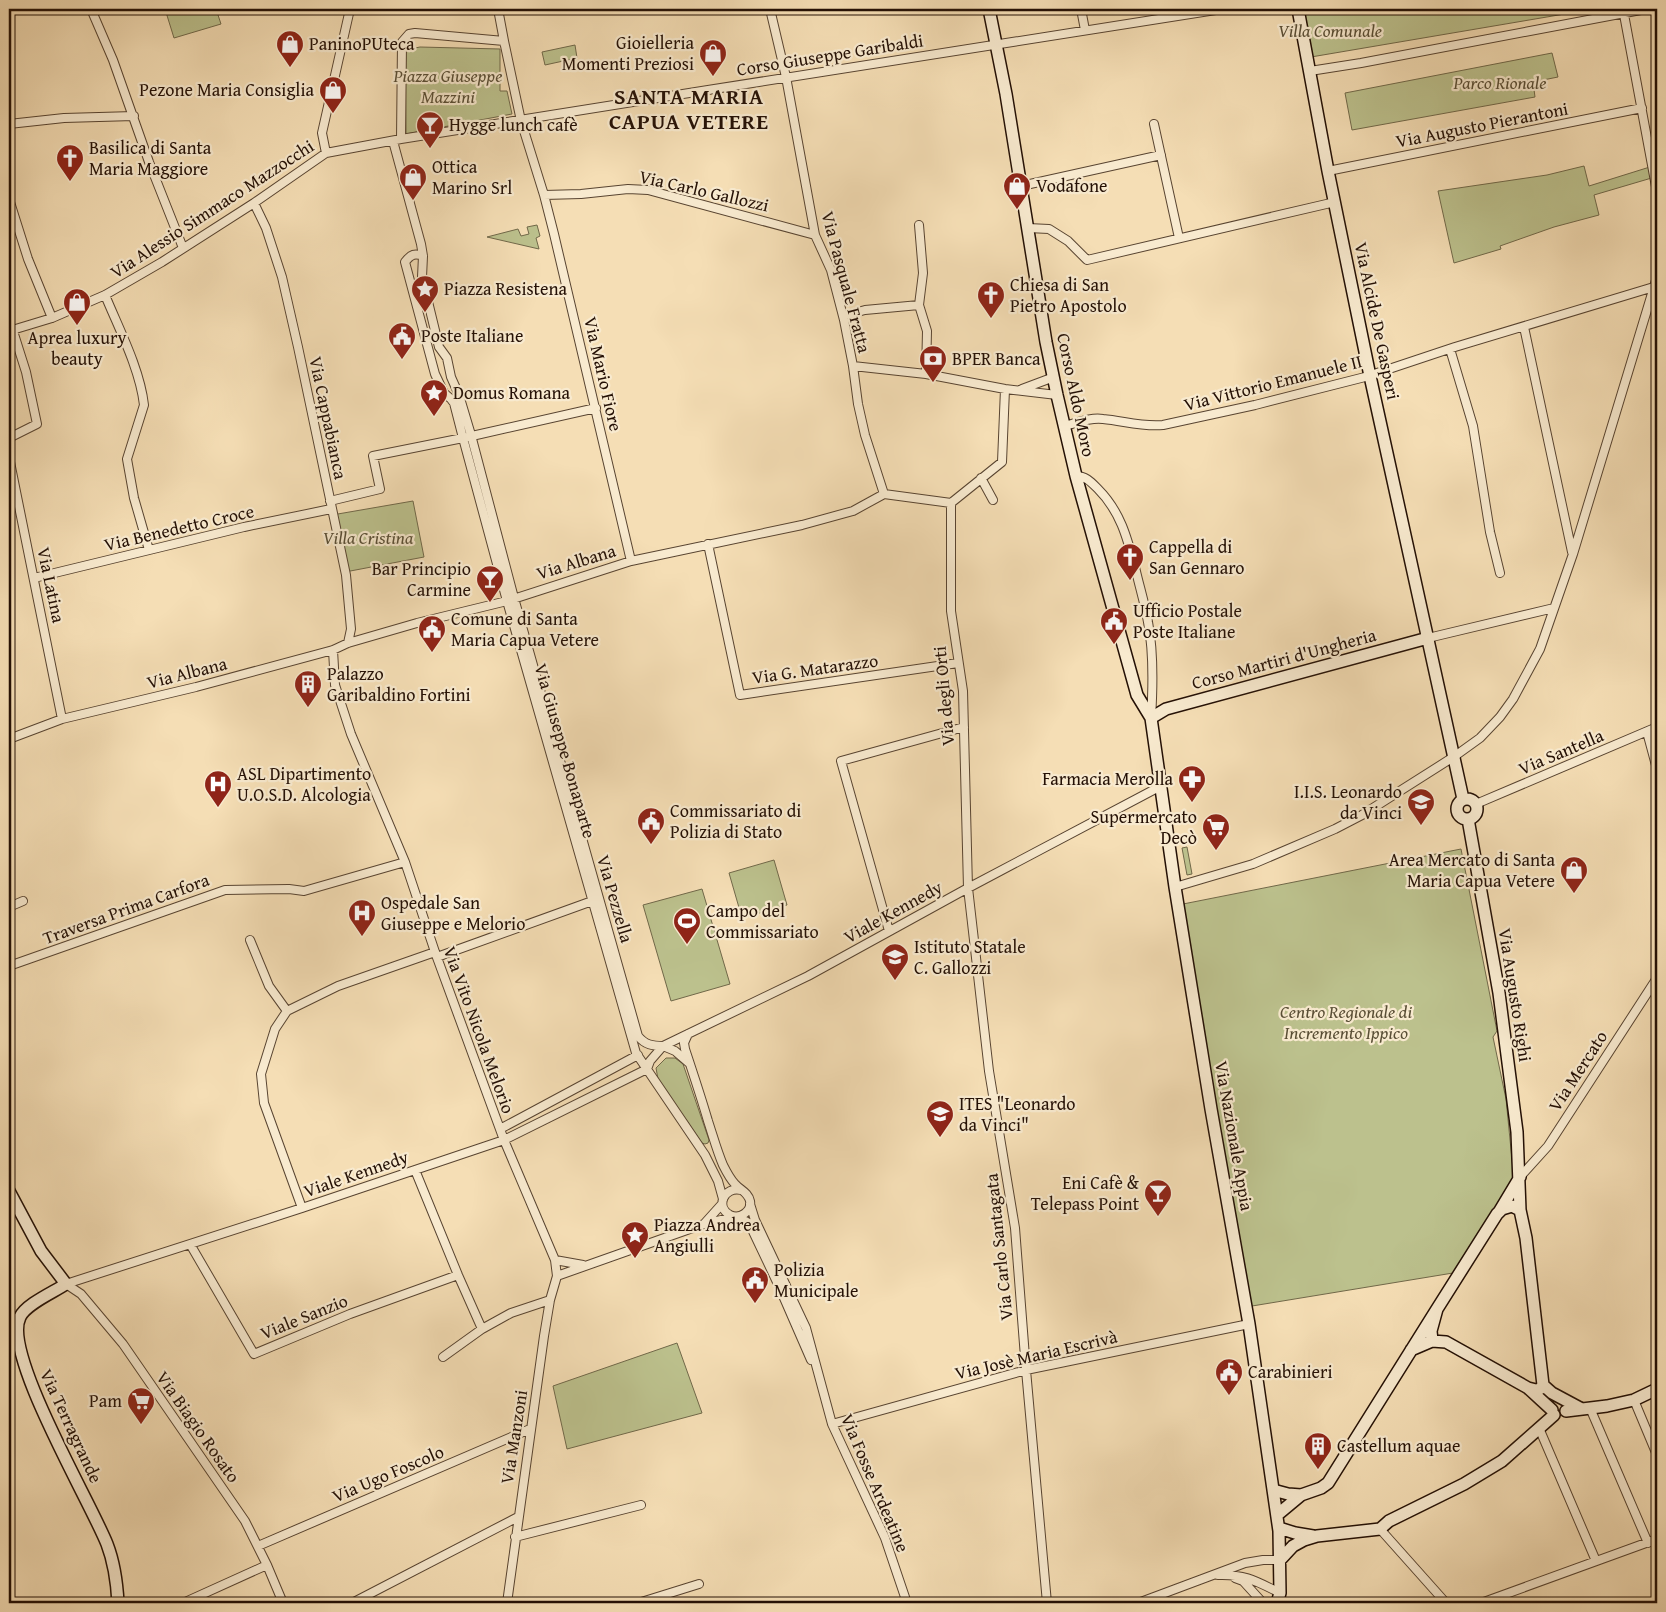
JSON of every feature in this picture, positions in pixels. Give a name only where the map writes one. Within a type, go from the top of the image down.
[{"type":"main road","name":"Corso Aldo Moro","points":[[989,9],[1021,186],[1046,342],[1064,426],[1076,476],[1137,695],[1151,718]]},
{"type":"main road","name":"Via Alcide De Gasperi","points":[[1298,9],[1328,171],[1370,376],[1428,638]]},
{"type":"main road","name":"Corso Martiri d'Ungheria","points":[[1151,718],[1166,709],[1428,638]]},
{"type":"main road","points":[[1428,638],[1464,799]]},
{"type":"main road","name":"Via Nazionale Appia","points":[[1151,718],[1175,887],[1212,1118],[1249,1324],[1279,1528],[1280,1600]]},
{"type":"main road","points":[[1464,799],[1470,799],[1476,804],[1476,814],[1468,819],[1462,818],[1457,813],[1457,806],[1464,799]]},
{"type":"main road","name":"Via Augusto Righi","points":[[1468,819],[1499,993],[1517,1132],[1520,1210],[1526,1238],[1543,1385]]},
{"type":"main road","points":[[1277,1515],[1301,1495],[1321,1488],[1328,1483],[1520,1177]]},
{"type":"main road","points":[[9,1191],[41,1251],[66,1284]]},
{"type":"main road","points":[[1497,1214],[1502,1209],[1512,1206],[1520,1210]]},
{"type":"main road","name":"Via Terragrande","points":[[66,1284],[26,1309],[19,1318],[17,1337],[23,1363],[37,1398],[107,1545],[118,1590],[118,1603]]},
{"type":"main road","points":[[1432,1341],[1431,1332],[1437,1309]]},
{"type":"main road","points":[[1411,1350],[1432,1341],[1446,1342],[1528,1388],[1553,1412]]},
{"type":"main road","points":[[1528,1388],[1536,1390],[1540,1389],[1543,1385],[1552,1393],[1585,1408]]},
{"type":"main road","points":[[1280,1560],[1293,1546],[1304,1540],[1317,1536],[1380,1529],[1389,1521],[1464,1484],[1502,1461],[1539,1428],[1553,1412],[1556,1404],[1564,1406],[1566,1411],[1634,1400],[1657,1389]]},
{"type":"main road","points":[[1273,1490],[1301,1495]]},
{"type":"main road","points":[[1279,1528],[1295,1533],[1317,1536]]},
{"type":"street","points":[[91,9],[113,60],[149,162],[183,248]]},
{"type":"street","points":[[326,153],[322,133],[350,9]]},
{"type":"street","points":[[498,9],[521,120],[544,195]]},
{"type":"street","name":"Via Pasquale Fratta","points":[[770,9],[786,77],[815,235],[831,270],[843,316],[865,435],[884,494]]},
{"type":"street","points":[[1081,9],[1085,30]]},
{"type":"street","name":"Corso Giuseppe Garibaldi","points":[[521,120],[1222,9]]},
{"type":"street","points":[[1310,71],[1361,63],[1624,11],[1646,9]]},
{"type":"street","points":[[1624,11],[1657,192]]},
{"type":"street","points":[[504,41],[409,34],[402,42],[397,140],[423,256],[422,277],[439,347],[446,358],[471,435],[510,599]]},
{"type":"street","name":"Via Augusto Pierantoni","points":[[1328,171],[1642,108]]},
{"type":"street","points":[[9,124],[64,118],[134,116]]},
{"type":"street","points":[[397,140],[521,120]]},
{"type":"street","points":[[1154,124],[1180,238]]},
{"type":"street","name":"Via Alessio Simmaco Mazzocchi","points":[[11,331],[52,318],[105,295],[254,203],[326,153],[397,140]]},
{"type":"street","points":[[1021,186],[1161,155]]},
{"type":"street","name":"Via Carlo Gallozzi","points":[[544,195],[581,194],[628,189],[648,190],[815,235]]},
{"type":"street","name":"Via Mario Fiore","points":[[544,195],[631,561]]},
{"type":"street","points":[[9,199],[28,259],[52,318]]},
{"type":"street","points":[[1028,228],[1049,229],[1068,241],[1087,260],[1335,202]]},
{"type":"street","name":"Via Cappabianca","points":[[254,203],[266,228],[282,277],[346,575],[352,628],[348,643]]},
{"type":"street","points":[[918,225],[923,273],[919,304],[927,331],[926,374]]},
{"type":"street","points":[[423,256],[416,254],[410,256],[405,262],[434,374],[454,403],[460,438],[510,599]]},
{"type":"street","points":[[1175,887],[1253,864],[1362,815],[1480,738],[1500,717],[1513,699],[1540,649],[1573,554],[1656,286],[1657,277]]},
{"type":"street","name":"Via Vittorio Emanuele II","points":[[1064,426],[1091,419],[1150,426],[1163,425],[1256,405],[1370,376],[1450,348],[1656,286]]},
{"type":"street","points":[[105,295],[133,363],[143,396],[144,405],[127,460],[134,498],[149,550]]},
{"type":"street","points":[[843,316],[865,310],[919,304]]},
{"type":"street","points":[[1524,327],[1573,554]]},
{"type":"street","points":[[9,438],[37,424],[26,372],[11,331]]},
{"type":"street","points":[[1450,348],[1473,426],[1490,532],[1500,573]]},
{"type":"street","points":[[853,366],[926,374],[1005,389],[1020,389],[1057,395]]},
{"type":"street","points":[[1020,389],[1054,377]]},
{"type":"street","points":[[440,385],[452,379]]},
{"type":"street","points":[[884,494],[950,503],[1002,462],[1005,389]]},
{"type":"street","points":[[460,438],[596,408]]},
{"type":"street","name":"Via Benedetto Croce","points":[[34,578],[331,505],[380,489],[373,456],[460,438]]},
{"type":"street","name":"Via Latina","points":[[9,457],[62,718]]},
{"type":"street","points":[[1076,476],[1083,476],[1104,495],[1117,512],[1125,532],[1149,624],[1151,718]]},
{"type":"street","points":[[981,478],[993,500]]},
{"type":"street","name":"Via Albana","points":[[9,739],[62,718],[196,686],[333,650],[348,643],[510,599],[631,561],[802,525],[853,510],[884,494]]},
{"type":"street","name":"Via degli Orti","points":[[950,503],[951,611],[963,691],[968,888]]},
{"type":"street","name":"Via G. Matarazzo","points":[[708,544],[740,695],[958,663]]},
{"type":"street","name":"Via Pezzella","points":[[510,599],[596,899],[638,1036],[648,1045],[663,1046]]},
{"type":"street","points":[[1428,638],[1554,608]]},
{"type":"street","name":"Via Vito Nicola Melorio","points":[[333,650],[335,685],[351,734],[405,862],[436,954],[504,1140],[555,1260],[557,1276]]},
{"type":"street","points":[[889,931],[841,761],[964,727]]},
{"type":"street","name":"Via Santella","points":[[1476,804],[1657,727]]},
{"type":"street","points":[[1647,732],[1657,769]]},
{"type":"street","name":"Viale Kennedy","points":[[663,1046],[808,976],[968,888],[1161,786]]},
{"type":"street","name":"Traversa Prima Carfora","points":[[9,966],[225,890],[290,889],[304,891],[405,862]]},
{"type":"street","name":"Via Carlo Santagata","points":[[968,888],[989,1071],[1015,1228],[1048,1603]]},
{"type":"street","points":[[302,1208],[264,1103],[261,1074],[275,1029],[287,1011],[338,986],[596,899],[636,1053],[647,1069]]},
{"type":"street","points":[[9,907],[23,902]]},
{"type":"street","points":[[250,940],[269,986],[287,1011]]},
{"type":"street","name":"Via Mercato","points":[[1520,1177],[1548,1146],[1657,978]]},
{"type":"street","name":"Via Fosse Ardeatine","points":[[688,1034],[684,1043],[718,1150],[734,1184],[748,1195],[755,1220],[806,1328],[832,1424],[885,1538],[907,1603]]},
{"type":"street","points":[[647,1069],[653,1057],[663,1046],[680,1054],[690,1064]]},
{"type":"street","points":[[500,1129],[638,1055]]},
{"type":"street","name":"Viale Kennedy","points":[[66,1284],[302,1208],[504,1140],[647,1069]]},
{"type":"street","name":"Via Fosse Ardeatine","points":[[647,1069],[705,1155],[718,1181],[726,1212],[749,1223],[804,1343],[825,1396]]},
{"type":"street","points":[[705,1155],[712,1155],[718,1150]]},
{"type":"street","points":[[415,1170],[482,1329]]},
{"type":"street","points":[[704,1224],[728,1192],[741,1190]]},
{"type":"street","points":[[557,1276],[704,1224],[736,1217],[746,1212],[750,1204]]},
{"type":"street","name":"Viale Sanzio","points":[[190,1244],[254,1354],[350,1314],[458,1275]]},
{"type":"street","points":[[555,1260],[585,1266]]},
{"type":"street","name":"Via Manzoni","points":[[506,1603],[550,1300],[557,1276]]},
{"type":"street","name":"Via Biagio Rosato","points":[[66,1284],[81,1294],[123,1344],[245,1521],[283,1603]]},
{"type":"street","points":[[442,1357],[482,1329],[512,1313],[550,1300]]},
{"type":"street","name":"Via Josè Maria Escrivà","points":[[832,1424],[1026,1370],[1249,1324]]},
{"type":"street","points":[[1634,1400],[1657,1455]]},
{"type":"street","points":[[1585,1408],[1648,1543]]},
{"type":"street","points":[[1539,1428],[1596,1561]]},
{"type":"street","name":"Via Ugo Foscolo","points":[[258,1546],[530,1429]]},
{"type":"street","points":[[515,1537],[641,1505]]},
{"type":"street","points":[[352,1603],[518,1517]]},
{"type":"street","points":[[1380,1529],[1446,1603]]},
{"type":"street","points":[[1481,1603],[1657,1539]]},
{"type":"street","points":[[1138,1603],[1244,1563],[1280,1560]]},
{"type":"street","points":[[183,1603],[267,1565]]},
{"type":"street","points":[[1213,1575],[1235,1574],[1251,1578],[1280,1600]]},
{"type":"street","points":[[1213,1575],[1231,1577],[1243,1582],[1263,1603]]},
{"type":"street","name":"Via Fosse Ardeatine","points":[[900,1580],[912,1603]]},
{"type":"street","points":[[638,1603],[699,1584]]},
{"type":"green space","points":[[165,9],[216,9],[221,24],[174,38]]},
{"type":"green space","name":"Villa Comunale","points":[[1302,9],[1594,9],[1311,57]]},
{"type":"green space","points":[[575,45],[577,58],[545,65],[542,52]]},
{"type":"green space","name":"Piazza Giuseppe Mazzini","points":[[420,47],[500,49],[500,91],[507,91],[512,114],[406,134],[405,50]]},
{"type":"green space","name":"Parco Rionale","points":[[1552,53],[1558,77],[1533,82],[1535,97],[1352,130],[1345,93]]},
{"type":"green space","points":[[1584,166],[1589,186],[1653,166],[1655,177],[1594,195],[1599,215],[1554,227],[1500,246],[1501,249],[1454,263],[1438,191],[1547,175]]},
{"type":"green space","points":[[537,225],[540,236],[536,238],[539,249],[487,237],[518,229],[521,236],[529,234],[527,227]]},
{"type":"green space","name":"Villa Cristina","points":[[413,501],[424,557],[345,572],[332,515]]},
{"type":"green space","points":[[1187,847],[1192,874],[1187,875],[1182,848]]},
{"type":"green space","name":"Centro Regionale di Incremento Ippico","points":[[1461,849],[1497,1031],[1493,1037],[1506,1099],[1514,1180],[1453,1273],[1246,1307],[1178,905]]},
{"type":"green space","points":[[774,860],[787,905],[742,918],[729,873]]},
{"type":"green space","name":"Campo del Commissariato","points":[[702,889],[730,984],[671,1001],[643,905]]},
{"type":"green space","points":[[666,1058],[675,1058],[683,1064],[709,1140],[708,1143],[702,1143],[658,1079],[656,1068]]},
{"type":"green space","points":[[677,1343],[702,1413],[567,1449],[553,1386]]},
{"type":"place","name":"PaninoPUteca","points":[[290,68]]},
{"type":"place","name":"Gioielleria Momenti Preziosi","points":[[713,77]]},
{"type":"place","name":"Pezone Maria Consiglia","points":[[333,114]]},
{"type":"place","name":"Hygge lunch cafè","points":[[430,149]]},
{"type":"place","name":"Basilica di Santa Maria Maggiore","points":[[70,182]]},
{"type":"place","name":"Ottica Marino Srl","points":[[413,201]]},
{"type":"place","name":"Vodafone","points":[[1017,210]]},
{"type":"place","name":"Piazza Resistena","points":[[425,313]]},
{"type":"place","name":"Chiesa di San Pietro Apostolo","points":[[991,319]]},
{"type":"place","name":"Aprea luxury beauty","points":[[77,326]]},
{"type":"place","name":"Poste Italiane","points":[[402,360]]},
{"type":"place","name":"BPER Banca","points":[[933,383]]},
{"type":"place","name":"Domus Romana","points":[[434,417]]},
{"type":"place","name":"Cappella di San Gennaro","points":[[1130,581]]},
{"type":"place","name":"Bar Principio Carmine","points":[[490,603]]},
{"type":"place","name":"Ufficio Postale Poste Italiane","points":[[1114,645]]},
{"type":"place","name":"Comune di Santa Maria Capua Vetere","points":[[432,653]]},
{"type":"place","name":"Palazzo Garibaldino Fortini","points":[[308,708]]},
{"type":"place","name":"Farmacia Merolla","points":[[1192,803]]},
{"type":"place","name":"ASL Dipartimento U.O.S.D. Alcologia","points":[[218,808]]},
{"type":"place","name":"I.I.S. Leonardo da Vinci","points":[[1421,826]]},
{"type":"place","name":"Commissariato di Polizia di Stato","points":[[651,845]]},
{"type":"place","name":"Supermercato Decò","points":[[1216,851]]},
{"type":"place","name":"Area Mercato di Santa Maria Capua Vetere","points":[[1574,894]]},
{"type":"place","name":"Ospedale San Giuseppe e Melorio","points":[[362,937]]},
{"type":"place","name":"Campo del Commissariato","points":[[687,945]]},
{"type":"place","name":"Istituto Statale C. Gallozzi","points":[[895,981]]},
{"type":"place","name":"ITES \"Leonardo da Vinci\"","points":[[940,1138]]},
{"type":"place","name":"Eni Cafè & Telepass Point","points":[[1158,1217]]},
{"type":"place","name":"Piazza Andrea Angiulli","points":[[635,1259]]},
{"type":"place","name":"Polizia Municipale","points":[[755,1304]]},
{"type":"place","name":"Carabinieri","points":[[1229,1396]]},
{"type":"place","name":"Pam","points":[[141,1425]]},
{"type":"place","name":"Castellum aquae","points":[[1318,1470]]},
{"type":"district","name":"SANTA MARIA CAPUA VETERE","points":[[689,108]]}]
